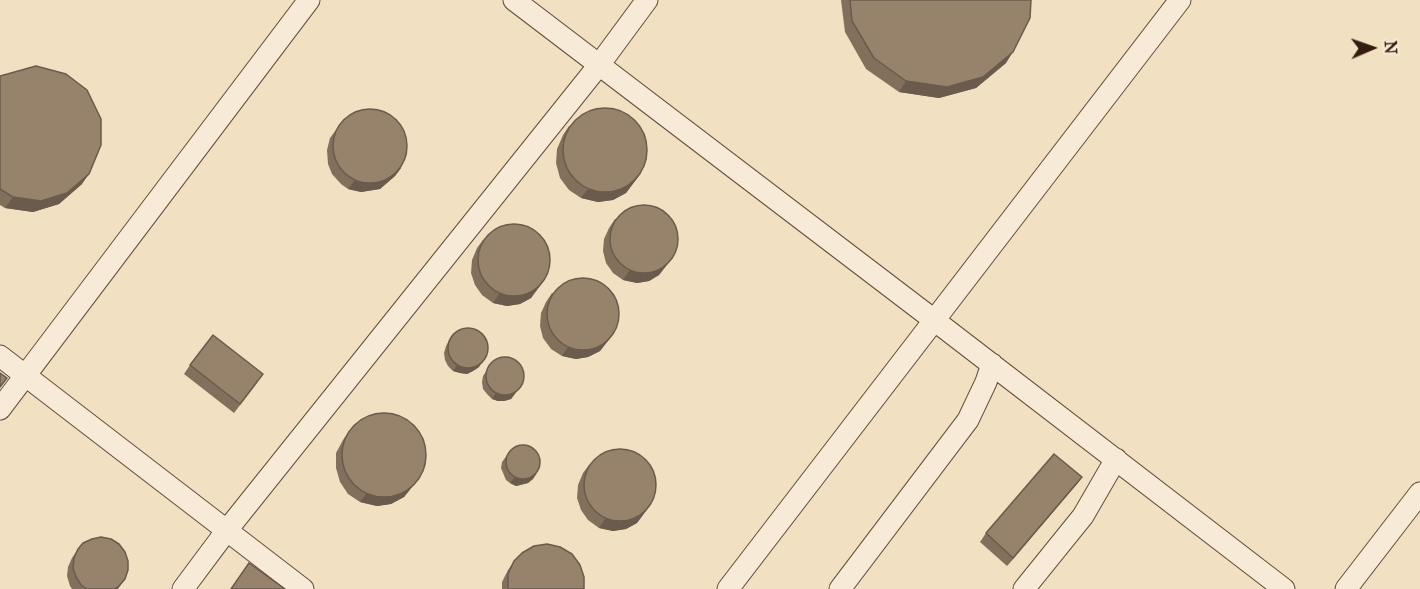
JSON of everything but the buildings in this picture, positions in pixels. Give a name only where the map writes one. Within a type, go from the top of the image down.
[{"type":"lane","points":[[0,409],[309,0]]},
{"type":"lane","points":[[514,0],[1284,589]]},
{"type":"lane","points":[[183,589],[227,530],[599,65],[647,0]]},
{"type":"lane","points":[[728,589],[1180,0]]},
{"type":"lane","points":[[0,356],[303,589]]},
{"type":"lane","points":[[840,589],[968,420],[992,364]]},
{"type":"lane","points":[[1024,589],[1083,516],[1116,459]]},
{"type":"lane","points":[[1346,589],[1420,493]]}]
